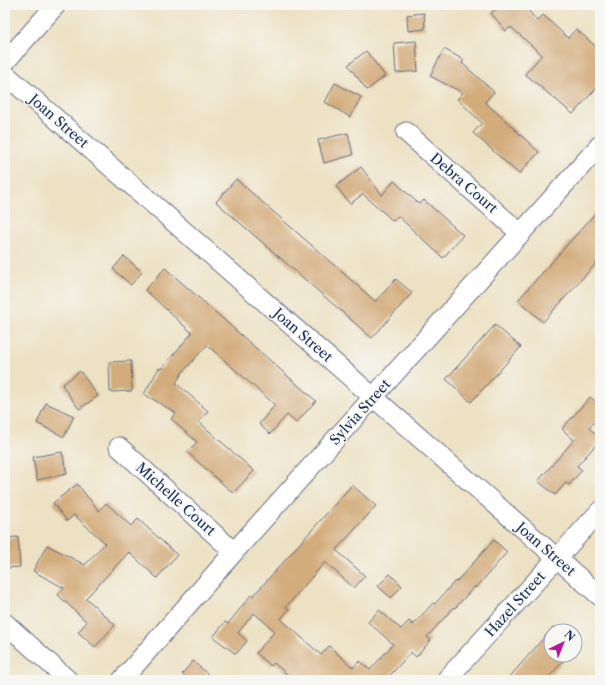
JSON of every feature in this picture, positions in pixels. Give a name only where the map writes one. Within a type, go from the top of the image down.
[{"type":"street","points":[[5,62],[56,5]]},
{"type":"street","name":"Joan Street","points":[[5,74],[600,596]]},
{"type":"street","name":"Debra Court","points":[[406,132],[521,234]]},
{"type":"street","name":"Sylvia Street","points":[[122,680],[234,552],[600,145]]},
{"type":"street","name":"Michelle Court","points":[[119,447],[234,552]]},
{"type":"street","name":"Hazel Street","points":[[446,680],[600,511]]},
{"type":"street","points":[[5,623],[68,680]]},
{"type":"building","points":[[502,5],[524,5],[537,21],[543,15],[568,38],[576,29],[600,50],[600,84],[573,114],[525,74],[542,55],[511,27],[506,31],[491,13]]},
{"type":"building","points":[[424,13],[425,29],[408,31],[407,15]]},
{"type":"building","points":[[416,41],[418,71],[396,73],[394,43]]},
{"type":"building","points":[[444,49],[464,60],[462,63],[494,92],[485,102],[539,152],[519,174],[473,133],[482,123],[457,99],[463,93],[430,76]]},
{"type":"building","points":[[366,51],[385,76],[367,90],[348,65]]},
{"type":"building","points":[[335,83],[361,97],[350,117],[325,102]]},
{"type":"building","points":[[348,133],[353,155],[324,163],[318,140]]},
{"type":"building","points":[[361,167],[382,195],[394,181],[419,204],[424,200],[463,235],[443,258],[398,216],[393,221],[363,194],[350,204],[336,186]]},
{"type":"building","points":[[236,179],[375,301],[396,279],[412,293],[372,338],[216,202]]},
{"type":"building","points":[[600,208],[600,259],[543,322],[518,300]]},
{"type":"building","points":[[124,256],[142,272],[131,285],[113,269]]},
{"type":"building","points":[[165,268],[316,401],[296,423],[287,415],[270,434],[259,424],[275,405],[207,345],[182,373],[176,383],[208,411],[199,422],[254,471],[233,493],[187,452],[197,442],[171,419],[176,413],[144,394],[159,368],[161,369],[192,333],[145,290]]},
{"type":"building","points":[[495,325],[521,347],[471,402],[446,379]]},
{"type":"building","points":[[131,361],[132,391],[110,392],[109,362]]},
{"type":"building","points":[[80,371],[98,396],[79,409],[62,385]]},
{"type":"building","points":[[590,397],[600,405],[600,416],[589,428],[600,438],[600,440],[577,466],[582,470],[569,485],[566,483],[555,495],[538,481],[574,440],[562,429]]},
{"type":"building","points":[[46,403],[74,416],[64,437],[37,423]]},
{"type":"building","points":[[62,452],[67,474],[37,480],[33,457]]},
{"type":"building","points":[[77,484],[99,511],[106,503],[131,526],[138,519],[177,555],[157,578],[129,552],[86,598],[115,625],[95,647],[78,632],[87,622],[58,595],[64,588],[33,571],[47,545],[85,565],[105,543],[74,515],[67,521],[53,503]]},
{"type":"building","points":[[352,485],[376,506],[336,550],[365,576],[354,588],[325,562],[286,607],[289,609],[281,619],[321,655],[329,646],[353,668],[360,661],[370,670],[393,644],[368,622],[379,610],[401,629],[409,621],[413,625],[433,603],[435,604],[455,581],[456,582],[494,540],[507,552],[476,588],[475,586],[427,637],[431,640],[416,657],[411,652],[386,680],[294,680],[274,663],[271,666],[256,653],[275,631],[254,613],[238,633],[247,641],[236,654],[213,637],[225,622],[228,624],[251,595],[253,596]]},
{"type":"building","points":[[18,537],[20,567],[5,568],[5,538]]},
{"type":"building","points":[[390,574],[402,586],[391,598],[378,586]]},
{"type":"building","points":[[543,639],[543,663],[561,663],[546,680],[507,680]]},
{"type":"building","points":[[193,661],[214,680],[190,680],[182,674]]}]
